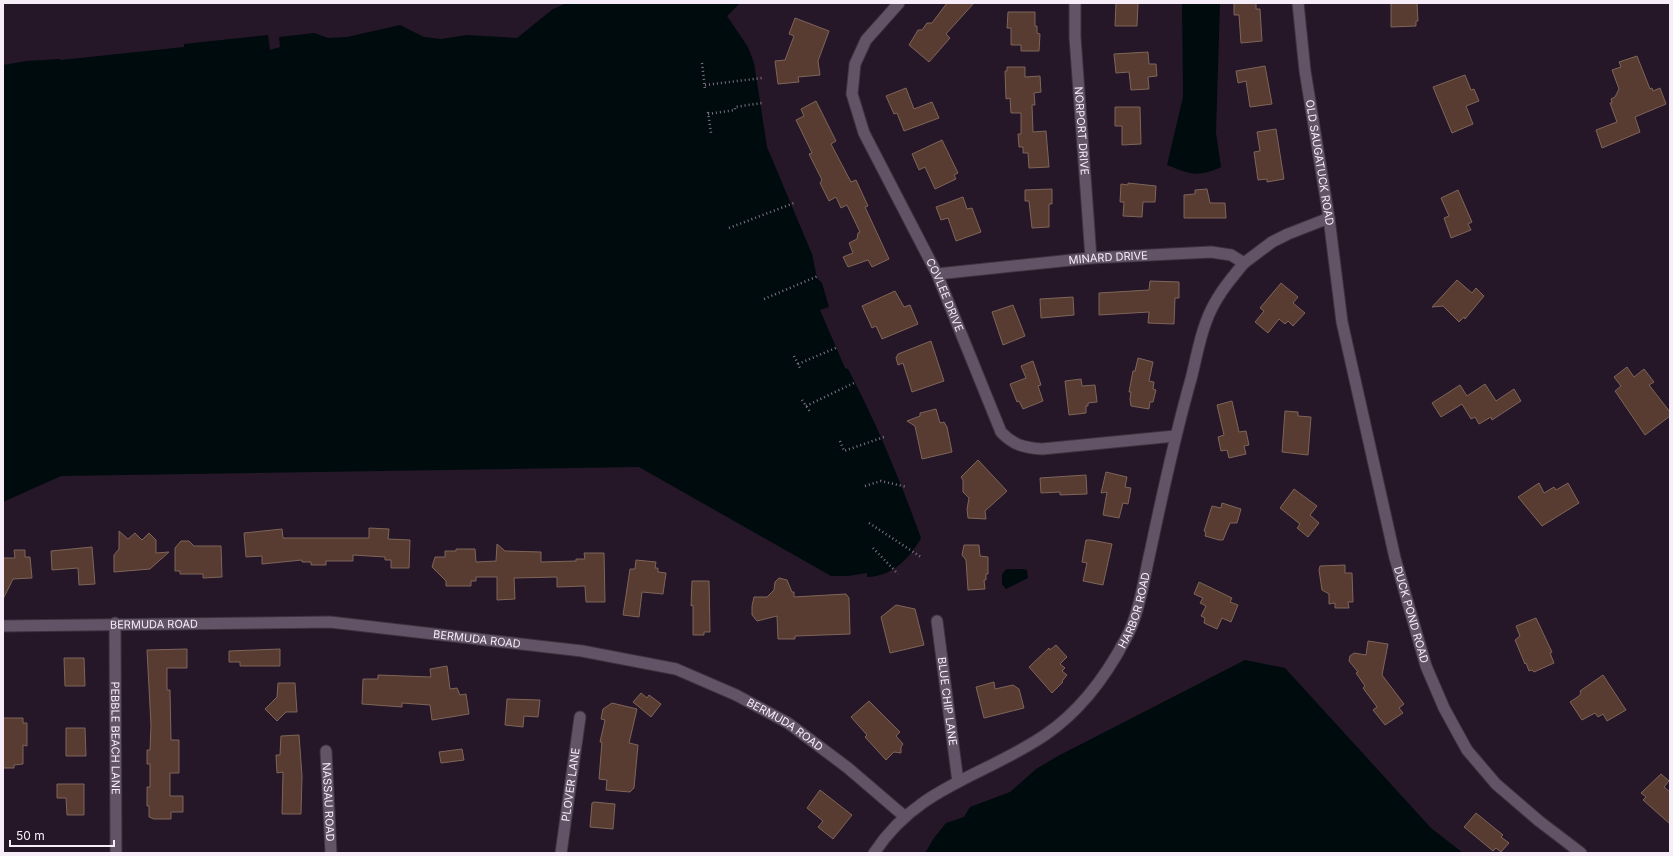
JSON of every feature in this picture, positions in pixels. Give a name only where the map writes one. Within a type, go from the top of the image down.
[{"type":"street","name":"COVLEE DRIVE","points":[[899,3],[866,40],[855,64],[852,94],[864,133],[937,274],[996,423],[1008,440],[1022,447],[1042,449],[1175,436]]},
{"type":"street","name":"NORPORT DRIVE","points":[[1075,3],[1075,37],[1091,258]]},
{"type":"street","name":"OLD SAUGATUCK ROAD","points":[[1298,3],[1305,71],[1329,218],[1342,322]]},
{"type":"street","points":[[1244,263],[1272,242],[1329,218]]},
{"type":"street","name":"MINARD DRIVE","points":[[937,274],[1091,258],[1211,252],[1231,256],[1244,263]]},
{"type":"street","name":"HARBOR ROAD","points":[[874,853],[889,832],[904,816],[929,797],[1046,735],[1079,706],[1104,674],[1126,638],[1139,600],[1175,436],[1206,321],[1223,289],[1244,263]]},
{"type":"street","name":"DUCK POND ROAD","points":[[1342,322],[1395,558],[1426,666],[1444,708],[1467,750],[1496,784],[1539,821],[1581,853]]},
{"type":"street","name":"BLUE CHIP LANE","points":[[937,621],[958,782]]},
{"type":"street","name":"BERMUDA ROAD","points":[[3,626],[115,623],[330,622],[582,651],[676,669],[736,695],[788,723],[848,768],[904,816]]},
{"type":"street","name":"PEBBLE BEACH LANE","points":[[115,623],[116,853]]},
{"type":"street","name":"PLOVER LANE","points":[[562,853],[580,717]]},
{"type":"street","name":"NASSAU ROAD","points":[[326,751],[331,853]]},
{"type":"path","points":[[702,62],[705,89]]},
{"type":"path","points":[[705,84],[762,78]]},
{"type":"path","points":[[711,133],[708,113],[736,110],[735,107],[762,103]]},
{"type":"path","points":[[730,228],[794,203]]},
{"type":"path","points":[[764,299],[818,276]]},
{"type":"path","points":[[798,364],[838,347]]},
{"type":"path","points":[[794,356],[801,370]]},
{"type":"path","points":[[806,406],[856,382]]},
{"type":"path","points":[[802,400],[811,413]]},
{"type":"path","points":[[840,441],[844,451],[884,437]]},
{"type":"path","points":[[864,486],[881,481],[907,488]]},
{"type":"path","points":[[869,523],[921,557]]},
{"type":"path","points":[[873,548],[898,574]]},
{"type":"shaded area","points":[[567,3],[740,3],[727,16],[748,47],[754,63],[767,147],[812,254],[817,278],[822,283],[829,307],[820,310],[845,368],[848,369],[859,390],[878,431],[921,538],[911,553],[899,565],[892,570],[876,576],[867,577],[867,573],[848,576],[831,576],[639,467],[61,476],[3,502],[3,65],[26,61],[61,60],[184,47],[184,44],[268,35],[270,50],[280,47],[279,37],[314,33],[328,38],[347,37],[400,25],[424,37],[441,39],[467,35],[517,38],[553,9]]},
{"type":"shaded area","points":[[1182,3],[1220,3],[1216,133],[1221,167],[1200,174],[1181,171],[1167,165],[1183,97]]},
{"type":"shaded area","points":[[1005,570],[1027,570],[1028,578],[1006,589],[1002,584],[1002,575]]},
{"type":"shaded area","points":[[1245,660],[1285,668],[1431,828],[1463,853],[925,853],[934,838],[946,823],[964,817],[970,807],[1010,792],[1036,769],[1058,756]]},
{"type":"building","points":[[947,3],[974,3],[946,34],[950,38],[929,62],[909,45],[918,30],[922,30],[927,23],[932,23]]},
{"type":"building","points":[[1116,3],[1138,3],[1137,26],[1115,26]]},
{"type":"building","points":[[1234,3],[1256,3],[1256,9],[1260,9],[1262,41],[1241,43],[1239,15],[1234,15]]},
{"type":"building","points":[[1417,3],[1418,21],[1416,21],[1416,26],[1391,27],[1391,4]]},
{"type":"building","points":[[1008,12],[1035,12],[1035,26],[1037,26],[1037,33],[1040,34],[1039,51],[1021,51],[1021,45],[1011,45],[1011,28],[1007,28]]},
{"type":"building","points":[[795,18],[829,31],[818,61],[820,75],[798,77],[799,82],[778,84],[775,61],[785,60],[794,36],[789,34]]},
{"type":"building","points":[[1148,52],[1149,64],[1156,64],[1157,76],[1148,77],[1149,89],[1131,90],[1129,72],[1116,73],[1114,54]]},
{"type":"building","points":[[1637,56],[1650,89],[1652,88],[1653,91],[1660,88],[1666,104],[1635,117],[1640,132],[1602,148],[1596,130],[1617,122],[1610,103],[1612,103],[1611,99],[1615,97],[1619,89],[1612,70],[1621,67],[1619,62]]},
{"type":"building","points":[[1265,66],[1272,104],[1250,107],[1246,81],[1238,83],[1236,71]]},
{"type":"building","points":[[1007,67],[1025,67],[1025,77],[1040,76],[1041,92],[1034,93],[1035,105],[1032,105],[1033,132],[1046,131],[1049,167],[1029,168],[1028,153],[1023,153],[1023,147],[1019,147],[1018,134],[1021,134],[1021,113],[1011,113],[1010,98],[1006,99],[1005,71],[1007,71]]},
{"type":"building","points":[[1465,75],[1471,90],[1474,89],[1479,101],[1466,106],[1473,124],[1452,133],[1433,87]]},
{"type":"building","points":[[906,88],[914,109],[932,102],[939,118],[904,131],[897,113],[894,114],[886,96]]},
{"type":"building","points":[[816,101],[836,141],[831,144],[851,182],[856,180],[868,206],[865,207],[889,259],[872,267],[868,260],[848,267],[843,257],[853,253],[849,243],[857,239],[858,233],[860,232],[847,205],[841,208],[836,197],[829,201],[820,183],[822,180],[809,154],[812,153],[796,120],[804,116],[801,109]]},
{"type":"building","points":[[1115,107],[1140,107],[1141,144],[1122,145],[1122,126],[1115,126]]},
{"type":"building","points":[[1276,129],[1284,179],[1267,182],[1267,179],[1258,180],[1254,152],[1260,151],[1257,132]]},
{"type":"building","points":[[942,140],[958,173],[954,175],[956,179],[935,189],[925,167],[919,170],[912,154]]},
{"type":"building","points":[[1128,183],[1156,186],[1155,202],[1143,202],[1142,217],[1123,216],[1124,202],[1120,202],[1121,184],[1128,185]]},
{"type":"building","points":[[1052,189],[1052,204],[1049,204],[1049,227],[1032,228],[1029,201],[1025,201],[1025,190]]},
{"type":"building","points":[[1207,189],[1210,203],[1225,203],[1226,218],[1184,218],[1184,195],[1195,194],[1195,190]]},
{"type":"building","points":[[1458,190],[1472,222],[1468,224],[1471,230],[1451,238],[1444,218],[1449,216],[1441,198]]},
{"type":"building","points":[[963,197],[967,209],[972,208],[981,232],[956,241],[948,218],[941,220],[936,207]]},
{"type":"building","points":[[1457,280],[1472,293],[1476,288],[1484,296],[1465,319],[1464,317],[1459,322],[1443,306],[1432,307]]},
{"type":"building","points":[[1150,281],[1179,282],[1179,298],[1175,298],[1174,324],[1148,323],[1149,312],[1099,315],[1099,293],[1149,290]]},
{"type":"building","points":[[1281,283],[1298,297],[1293,303],[1305,313],[1293,326],[1288,321],[1285,324],[1279,319],[1268,333],[1255,322],[1264,311],[1260,308]]},
{"type":"building","points":[[895,291],[904,307],[910,305],[918,324],[882,339],[876,326],[872,328],[862,306]]},
{"type":"building","points":[[1073,297],[1074,315],[1041,318],[1040,299]]},
{"type":"building","points":[[1013,305],[1025,336],[1003,345],[992,312]]},
{"type":"building","points":[[931,341],[944,381],[912,392],[903,363],[898,365],[896,358],[898,354]]},
{"type":"building","points":[[1138,358],[1153,362],[1149,381],[1154,382],[1153,389],[1156,390],[1153,402],[1150,402],[1149,409],[1131,406],[1131,392],[1129,392],[1133,371],[1135,371]]},
{"type":"building","points":[[1033,361],[1041,385],[1038,386],[1043,401],[1023,409],[1019,401],[1017,402],[1010,384],[1026,378],[1021,366]]},
{"type":"building","points":[[1627,367],[1634,377],[1644,369],[1654,382],[1649,385],[1670,412],[1670,416],[1645,435],[1615,391],[1621,386],[1614,377]]},
{"type":"building","points":[[1081,379],[1082,386],[1095,385],[1097,402],[1088,403],[1088,406],[1086,406],[1086,413],[1069,415],[1065,381]]},
{"type":"building","points":[[1485,384],[1496,401],[1514,389],[1521,401],[1492,420],[1491,417],[1479,424],[1475,417],[1471,419],[1462,404],[1441,417],[1432,403],[1460,385],[1467,396]]},
{"type":"building","points":[[1232,401],[1239,432],[1246,431],[1249,445],[1244,446],[1246,454],[1229,458],[1227,450],[1221,451],[1218,437],[1224,435],[1217,405]]},
{"type":"building","points":[[936,409],[940,423],[944,422],[947,427],[952,452],[922,459],[915,426],[907,421],[920,416],[920,413]]},
{"type":"building","points":[[1285,411],[1298,412],[1298,416],[1311,417],[1308,455],[1282,452]]},
{"type":"building","points":[[978,460],[1007,491],[985,511],[986,519],[968,518],[967,509],[969,498],[963,492],[963,480],[961,477]]},
{"type":"building","points":[[1106,472],[1127,477],[1125,487],[1131,488],[1128,504],[1123,503],[1119,518],[1103,515],[1107,492],[1101,493]]},
{"type":"building","points":[[1086,475],[1087,494],[1060,495],[1060,492],[1041,493],[1040,478]]},
{"type":"building","points":[[1539,483],[1544,493],[1554,487],[1556,490],[1568,483],[1579,503],[1542,526],[1518,497]]},
{"type":"building","points":[[1294,489],[1317,506],[1310,515],[1319,523],[1308,537],[1297,528],[1300,524],[1280,508]]},
{"type":"building","points":[[1222,503],[1241,509],[1237,523],[1230,523],[1223,540],[1205,536],[1206,532],[1204,531],[1212,506],[1221,508]]},
{"type":"building","points":[[369,528],[389,529],[388,539],[410,540],[409,568],[391,568],[391,560],[385,560],[385,557],[353,555],[353,561],[326,561],[326,565],[311,565],[311,562],[302,562],[302,560],[262,564],[262,556],[246,557],[244,533],[282,529],[283,538],[369,538]]},
{"type":"building","points":[[119,531],[128,539],[135,533],[142,540],[149,533],[156,540],[156,553],[169,552],[150,569],[114,572],[114,555],[119,549]]},
{"type":"building","points":[[1086,540],[1112,544],[1103,585],[1083,581],[1087,563],[1082,562]]},
{"type":"building","points":[[181,541],[189,541],[194,546],[221,546],[222,577],[203,578],[203,574],[180,574],[180,571],[175,571],[175,548]]},
{"type":"building","points":[[497,544],[505,551],[541,552],[541,562],[576,561],[576,559],[585,559],[584,553],[604,553],[605,602],[586,602],[585,586],[557,587],[557,577],[514,578],[515,599],[497,600],[497,577],[476,577],[476,581],[471,581],[471,586],[446,586],[446,581],[432,567],[435,557],[445,557],[445,551],[456,551],[456,549],[475,549],[476,562],[496,561]]},
{"type":"building","points":[[964,545],[979,545],[980,556],[988,557],[988,574],[986,574],[986,580],[984,580],[985,589],[968,590],[966,560],[962,555]]},
{"type":"building","points":[[92,547],[95,584],[79,585],[78,568],[52,570],[51,551]]},
{"type":"building","points":[[14,550],[25,550],[25,557],[30,557],[32,578],[13,579],[3,599],[3,558],[15,558]]},
{"type":"building","points":[[636,560],[656,562],[655,568],[658,568],[658,572],[666,573],[663,594],[642,592],[639,617],[623,615],[630,569],[635,569]]},
{"type":"building","points":[[1345,565],[1345,573],[1352,573],[1353,602],[1348,602],[1349,608],[1335,608],[1335,603],[1329,604],[1329,594],[1322,590],[1319,570],[1320,566]]},
{"type":"building","points":[[779,578],[787,580],[792,592],[794,592],[794,597],[846,594],[849,598],[850,634],[795,636],[795,639],[778,639],[777,616],[757,621],[752,615],[752,606],[754,597],[767,597],[774,590],[775,582]]},
{"type":"building","points":[[692,581],[709,581],[710,632],[704,632],[704,635],[693,635],[693,605],[691,606]]},
{"type":"building","points":[[1199,582],[1232,598],[1230,602],[1238,605],[1231,622],[1222,618],[1217,629],[1204,623],[1205,618],[1201,616],[1206,606],[1200,603],[1203,598],[1194,594]]},
{"type":"building","points":[[896,605],[915,609],[924,645],[890,653],[881,617]]},
{"type":"building","points":[[1536,618],[1552,652],[1550,653],[1554,663],[1534,672],[1532,670],[1529,671],[1515,640],[1520,636],[1516,626]]},
{"type":"building","points":[[1368,641],[1388,644],[1382,675],[1404,704],[1399,708],[1403,713],[1385,725],[1373,710],[1377,707],[1363,688],[1365,686],[1356,673],[1358,672],[1349,661],[1350,656],[1354,653],[1366,655]]},
{"type":"building","points":[[1056,645],[1067,657],[1060,664],[1065,668],[1062,671],[1067,675],[1062,681],[1063,682],[1052,693],[1029,667],[1049,648],[1050,650]]},
{"type":"building","points":[[187,649],[187,668],[167,668],[167,690],[170,690],[171,740],[179,740],[179,773],[170,773],[170,796],[183,796],[183,812],[171,812],[171,819],[154,819],[149,817],[149,806],[147,806],[147,787],[150,787],[150,764],[147,764],[147,750],[150,750],[151,725],[147,650]]},
{"type":"building","points":[[280,649],[280,666],[240,666],[240,662],[229,662],[229,651]]},
{"type":"building","points":[[64,658],[84,658],[85,686],[65,686]]},
{"type":"building","points":[[447,666],[450,689],[457,688],[460,695],[466,694],[469,714],[432,720],[430,705],[402,703],[402,707],[362,704],[363,679],[378,679],[378,675],[431,677],[430,669]]},
{"type":"building","points":[[1603,675],[1626,710],[1607,721],[1603,714],[1598,717],[1595,713],[1582,720],[1570,702],[1579,696],[1581,693],[1580,691]]},
{"type":"building","points":[[994,682],[995,689],[1013,685],[1019,689],[1024,708],[984,718],[976,687]]},
{"type":"building","points":[[278,683],[295,683],[297,712],[286,712],[277,721],[265,709],[277,697]]},
{"type":"building","points":[[641,693],[647,698],[649,695],[661,704],[651,717],[633,702]]},
{"type":"building","points":[[507,699],[540,700],[538,717],[524,716],[523,727],[505,725]]},
{"type":"building","points":[[869,701],[900,732],[896,736],[903,744],[901,747],[901,753],[894,752],[886,760],[865,737],[867,735],[851,717]]},
{"type":"building","points":[[612,703],[637,709],[629,743],[638,745],[634,788],[630,792],[606,790],[607,780],[599,779],[602,742],[600,742],[605,720],[601,719],[603,709]]},
{"type":"building","points":[[3,718],[23,718],[23,723],[27,723],[27,746],[23,745],[23,764],[14,765],[14,768],[3,768]]},
{"type":"building","points":[[66,728],[85,728],[86,756],[66,756]]},
{"type":"building","points":[[299,735],[302,776],[301,814],[282,814],[283,772],[277,773],[276,755],[280,755],[281,736]]},
{"type":"building","points":[[462,749],[464,760],[441,763],[439,752]]},
{"type":"building","points":[[1661,774],[1669,781],[1664,787],[1670,792],[1670,824],[1643,800],[1646,797],[1641,793]]},
{"type":"building","points":[[57,784],[84,784],[84,815],[67,815],[66,798],[57,798]]},
{"type":"building","points":[[820,790],[852,815],[833,839],[818,827],[823,821],[807,808]]},
{"type":"building","points":[[592,803],[615,804],[613,829],[590,827]]},
{"type":"building","points":[[1476,813],[1503,835],[1501,837],[1509,843],[1501,852],[1496,848],[1493,851],[1464,827]]}]
